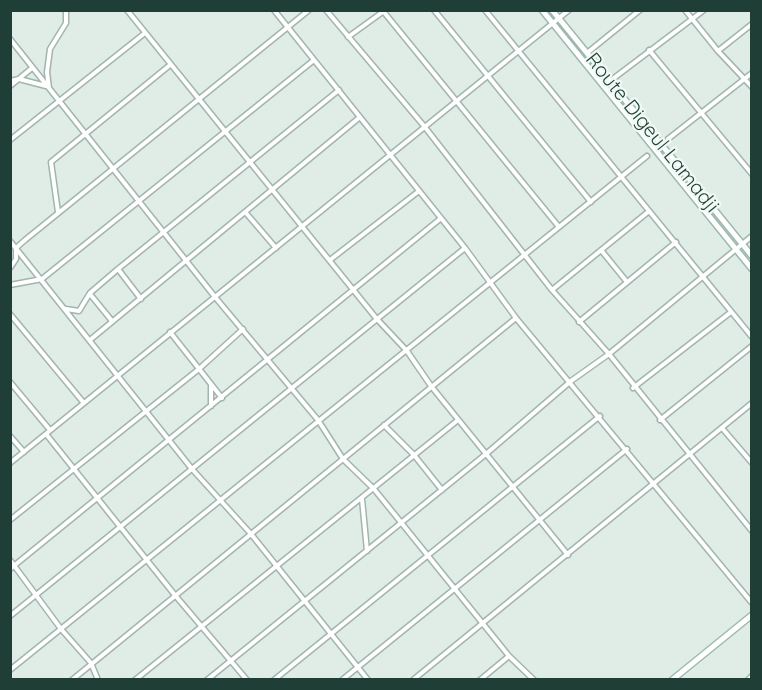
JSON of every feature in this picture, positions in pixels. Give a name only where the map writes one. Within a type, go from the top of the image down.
[{"type":"main road","points":[[542,10],[752,269]]},
{"type":"main road","name":"Route Digeul Lamadji","points":[[552,10],[752,256]]},
{"type":"main road","points":[[672,680],[752,615]]},
{"type":"street","points":[[48,87],[46,72],[50,49],[66,23],[66,10]]},
{"type":"street","points":[[127,10],[376,318],[407,351],[431,386],[568,555]]},
{"type":"street","points":[[274,10],[465,248],[516,318],[600,416],[752,603]]},
{"type":"street","points":[[10,268],[16,260],[16,248],[309,10]]},
{"type":"street","points":[[326,10],[424,126],[552,290],[609,354],[633,388],[752,531]]},
{"type":"street","points":[[434,10],[591,202]]},
{"type":"street","points":[[486,10],[752,337]]},
{"type":"street","points":[[10,463],[569,10]]},
{"type":"street","points":[[587,53],[639,10]]},
{"type":"street","points":[[685,10],[718,51],[752,87]]},
{"type":"street","points":[[610,81],[704,10]]},
{"type":"street","points":[[348,37],[384,11],[559,227]]},
{"type":"street","points":[[718,51],[752,24]]},
{"type":"street","points":[[10,140],[145,33]]},
{"type":"street","points":[[10,39],[215,297],[318,420],[343,459],[374,489],[508,656],[534,680]]},
{"type":"street","points":[[649,50],[752,174]]},
{"type":"street","points":[[10,285],[42,279],[314,60]]},
{"type":"street","points":[[58,212],[51,162],[170,65]]},
{"type":"street","points":[[10,86],[32,68]]},
{"type":"street","points":[[668,139],[752,73]]},
{"type":"street","points":[[10,81],[19,79],[48,87]]},
{"type":"street","points":[[77,324],[75,316],[90,293],[339,90]]},
{"type":"street","points":[[90,340],[360,117]]},
{"type":"street","points":[[10,670],[647,156]]},
{"type":"street","points":[[330,260],[418,191]]},
{"type":"street","points":[[552,290],[648,212]]},
{"type":"street","points":[[246,213],[276,248]]},
{"type":"street","points":[[10,569],[440,219]]},
{"type":"street","points":[[207,680],[486,454],[571,381],[609,354],[752,236]]},
{"type":"street","points":[[10,241],[192,469],[277,565],[368,680]]},
{"type":"street","points":[[579,322],[676,242]]},
{"type":"street","points":[[10,616],[465,248]]},
{"type":"street","points":[[601,250],[627,282]]},
{"type":"street","points":[[118,269],[141,299]]},
{"type":"street","points":[[90,293],[112,321]]},
{"type":"street","points":[[64,309],[79,311]]},
{"type":"street","points":[[633,388],[731,312]]},
{"type":"street","points":[[10,314],[83,402]]},
{"type":"street","points":[[72,680],[174,594],[516,318]]},
{"type":"street","points":[[10,519],[199,369],[243,329]]},
{"type":"street","points":[[170,332],[222,398]]},
{"type":"street","points":[[660,420],[752,346]]},
{"type":"street","points":[[10,382],[50,430]]},
{"type":"street","points":[[211,384],[211,406]]},
{"type":"street","points":[[413,680],[752,403]]},
{"type":"street","points":[[274,680],[600,416]]},
{"type":"street","points":[[135,680],[201,624],[374,489],[458,420]]},
{"type":"street","points":[[384,425],[414,455],[442,490]]},
{"type":"street","points":[[722,428],[752,463]]},
{"type":"street","points":[[46,434],[174,594],[248,680]]},
{"type":"street","points":[[10,436],[24,452]]},
{"type":"street","points":[[342,680],[627,449]]},
{"type":"street","points":[[362,498],[367,551]]},
{"type":"street","points":[[10,560],[61,629],[91,663],[98,680]]},
{"type":"street","points":[[480,680],[508,656]]},
{"type":"street","points":[[78,680],[80,672]]},
{"type":"street","points":[[748,680],[752,676]]}]
